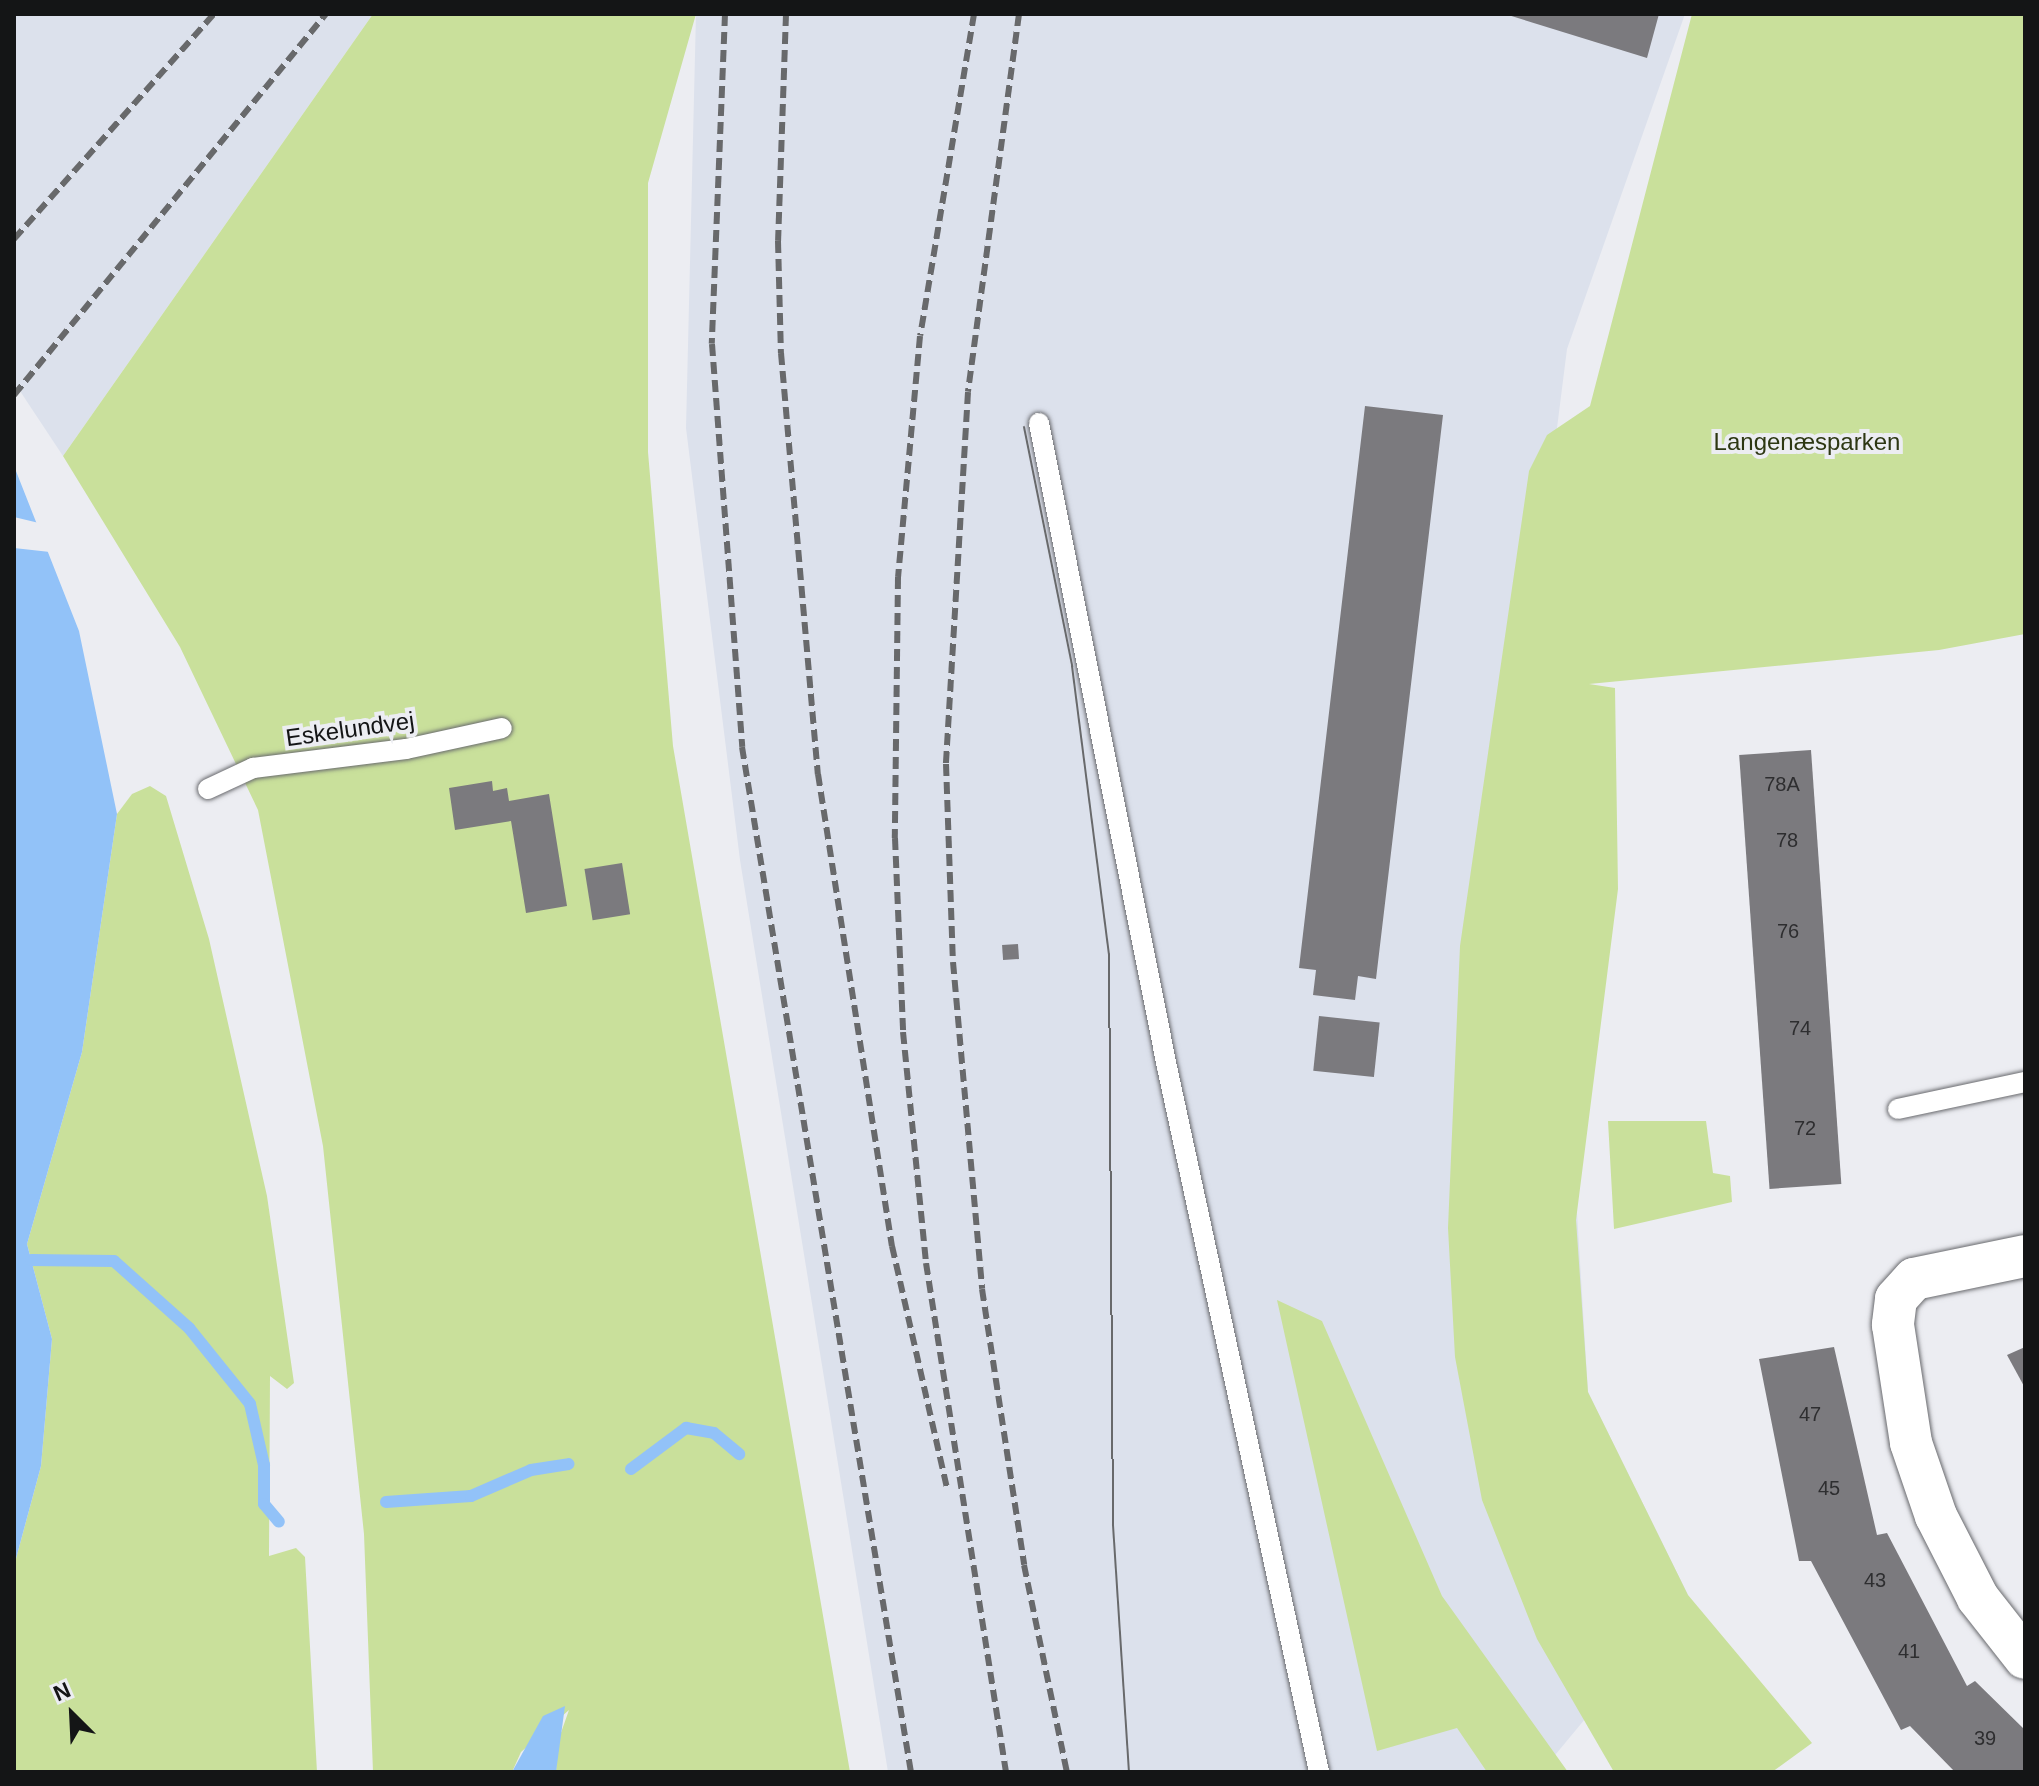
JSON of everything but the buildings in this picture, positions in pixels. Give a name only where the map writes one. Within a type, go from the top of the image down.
[{"type":"street","points":[[2025,1256],[1914,1279],[1896,1299],[1893,1325],[1911,1443],[1936,1516],[1978,1598],[2025,1658]]},
{"type":"lane","points":[[1039,423],[1167,1067],[1319,1772]]},
{"type":"lane","name":"Eskelundvej","points":[[208,789],[253,768],[406,749],[502,728]]},
{"type":"lane","points":[[1898,1109],[2025,1082]]},
{"type":"shaded area","points":[[14,14],[373,14],[63,456],[14,382]]},
{"type":"shaded area","points":[[696,14],[1685,14],[1567,349],[1538,578],[1588,1392],[1688,1595],[1541,1772],[888,1772],[740,860],[686,428]]},
{"type":"green space","points":[[373,14],[696,14],[648,183],[648,452],[673,746],[850,1772],[556,1772],[557,1744],[569,1710],[521,1752],[512,1772],[373,1772],[364,1534],[323,1146],[258,810],[180,647],[63,456]]},
{"type":"green space","name":"Langenæsparken","points":[[1692,14],[2025,14],[2025,634],[1939,650],[1589,684],[1615,688],[1618,889],[1576,1220],[1588,1392],[1688,1595],[1812,1743],[1772,1772],[1614,1772],[1537,1639],[1482,1500],[1455,1357],[1448,1228],[1460,946],[1529,471],[1547,435],[1590,406]]},
{"type":"green space","points":[[150,786],[166,796],[209,939],[267,1196],[294,1383],[287,1389],[270,1376],[269,1556],[296,1548],[305,1557],[317,1772],[14,1772],[14,1566],[41,1466],[52,1339],[27,1244],[82,1052],[117,814],[132,794]]},
{"type":"green space","points":[[1608,1121],[1706,1121],[1713,1173],[1730,1176],[1732,1202],[1614,1229]]},
{"type":"green space","points":[[1277,1300],[1322,1321],[1442,1596],[1568,1772],[1487,1772],[1457,1728],[1377,1751]]},
{"type":"water","points":[[14,466],[79,631],[117,814],[82,1052],[27,1244],[52,1339],[41,1466],[14,1566]]},
{"type":"water","points":[[565,1706],[556,1772],[512,1772],[543,1716]]},
{"type":"pier","points":[[14,517],[39,523],[50,552],[14,548]]},
{"type":"waterway","points":[[31,1260],[114,1261],[189,1328],[250,1404],[264,1465],[264,1504],[279,1522]]},
{"type":"waterway","points":[[631,1469],[686,1428],[714,1433],[739,1454]]},
{"type":"waterway","points":[[386,1502],[471,1496],[531,1470],[569,1464]]},
{"type":"tram line","points":[[1024,427],[1072,666],[1109,954],[1113,1525],[1129,1772]]},
{"type":"railway","points":[[14,239],[214,14]]},
{"type":"railway","points":[[14,395],[326,14]]},
{"type":"railway","points":[[725,14],[712,344],[742,747],[911,1772]]},
{"type":"railway","points":[[786,14],[778,241],[781,353],[818,774],[892,1246],[947,1488]]},
{"type":"railway","points":[[974,14],[920,336],[898,577],[895,838],[903,1032],[926,1263],[1006,1772]]},
{"type":"railway","points":[[1019,14],[968,392],[946,764],[953,962],[982,1289],[1024,1565],[1067,1772]]}]
